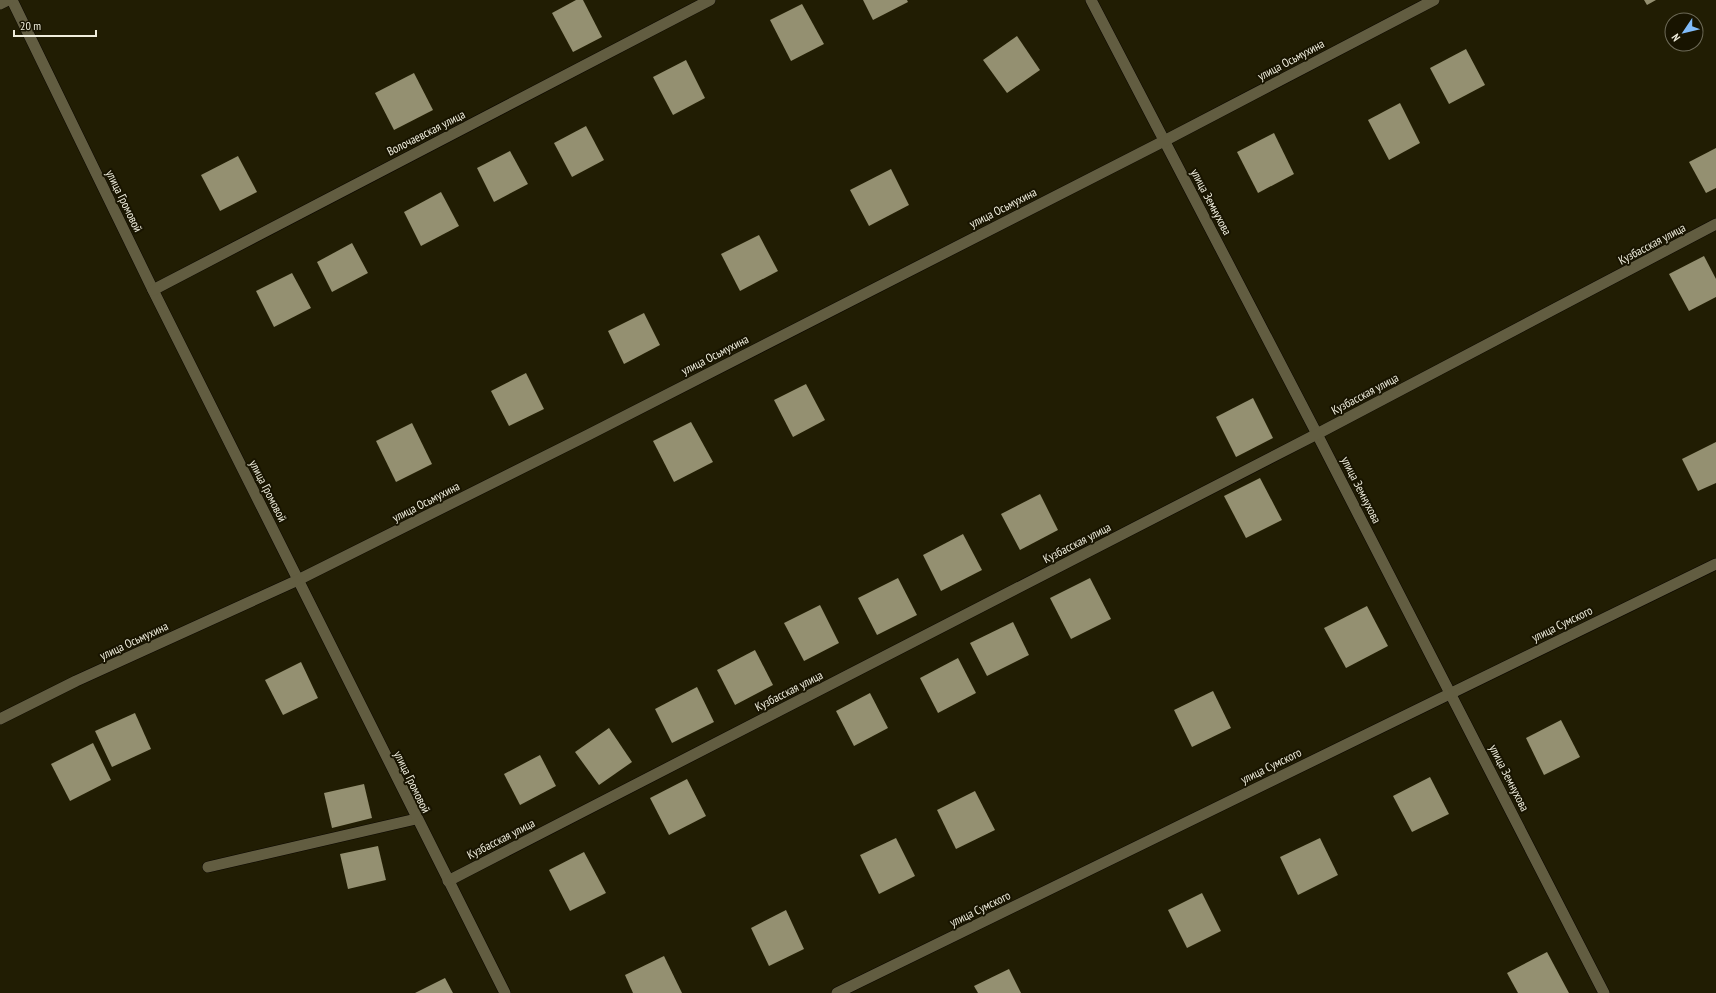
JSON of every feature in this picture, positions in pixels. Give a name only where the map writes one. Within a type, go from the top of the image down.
[{"type":"street","points":[[0,4],[8,0]]},
{"type":"street","name":"улица Громовой","points":[[12,0],[153,290],[504,993]]},
{"type":"street","name":"Волочаевская улица","points":[[153,290],[710,0]]},
{"type":"street","name":"улица Земнухова","points":[[1091,0],[1451,693],[1604,993]]},
{"type":"street","name":"улица Осьмухина","points":[[0,719],[76,681],[298,580],[1164,141],[1434,0]]},
{"type":"street","name":"Кузбасская улица","points":[[448,881],[1317,434],[1716,224]]},
{"type":"street","name":"улица Сумского","points":[[837,993],[1716,564]]},
{"type":"street","points":[[208,867],[416,819]]},
{"type":"building","points":[[576,0],[583,0],[602,37],[573,52],[552,13]]},
{"type":"building","points":[[863,0],[907,0],[908,2],[873,20]]},
{"type":"building","points":[[1644,0],[1656,0],[1647,5]]},
{"type":"building","points":[[802,4],[824,44],[791,61],[770,20]]},
{"type":"building","points":[[1017,36],[1040,70],[1007,93],[983,60]]},
{"type":"building","points":[[1466,49],[1485,85],[1449,104],[1430,68]]},
{"type":"building","points":[[686,60],[705,98],[673,115],[653,77]]},
{"type":"building","points":[[414,73],[433,110],[394,130],[375,93]]},
{"type":"building","points":[[1400,103],[1420,143],[1389,160],[1368,120]]},
{"type":"building","points":[[586,126],[604,160],[572,177],[554,143]]},
{"type":"building","points":[[1274,133],[1294,174],[1258,193],[1237,152]]},
{"type":"building","points":[[1716,148],[1716,188],[1706,193],[1689,162]]},
{"type":"building","points":[[510,151],[528,184],[494,202],[477,168]]},
{"type":"building","points":[[238,156],[257,192],[220,211],[201,175]]},
{"type":"building","points":[[891,169],[909,205],[869,226],[850,190]]},
{"type":"building","points":[[441,192],[459,226],[421,246],[404,212]]},
{"type":"building","points":[[759,235],[778,271],[740,291],[721,254]]},
{"type":"building","points":[[352,243],[368,273],[332,292],[317,262]]},
{"type":"building","points":[[1704,256],[1716,279],[1716,297],[1689,311],[1669,274]]},
{"type":"building","points":[[292,273],[311,308],[274,327],[256,291]]},
{"type":"building","points":[[644,313],[660,345],[624,364],[608,331]]},
{"type":"building","points":[[526,373],[544,409],[509,426],[491,391]]},
{"type":"building","points":[[806,384],[825,420],[793,437],[774,400]]},
{"type":"building","points":[[1253,398],[1273,438],[1236,457],[1216,417]]},
{"type":"building","points":[[691,422],[713,462],[674,482],[653,441]]},
{"type":"building","points":[[412,423],[432,464],[396,482],[376,441]]},
{"type":"building","points":[[1716,442],[1716,483],[1698,491],[1682,459]]},
{"type":"building","points":[[1260,478],[1282,520],[1246,538],[1224,496]]},
{"type":"building","points":[[1040,494],[1058,530],[1020,550],[1001,514]]},
{"type":"building","points":[[963,534],[982,570],[941,591],[923,555]]},
{"type":"building","points":[[898,578],[917,615],[877,635],[858,598]]},
{"type":"building","points":[[1090,578],[1111,619],[1071,639],[1050,598]]},
{"type":"building","points":[[820,605],[839,643],[804,661],[784,623]]},
{"type":"building","points":[[1367,606],[1388,646],[1346,668],[1324,628]]},
{"type":"building","points":[[1013,622],[1029,655],[987,676],[970,643]]},
{"type":"building","points":[[755,650],[773,685],[735,705],[717,670]]},
{"type":"building","points":[[958,658],[976,693],[938,713],[920,678]]},
{"type":"building","points":[[301,662],[318,698],[283,715],[265,680]]},
{"type":"building","points":[[697,687],[714,722],[672,743],[655,709]]},
{"type":"building","points":[[1213,691],[1231,728],[1192,747],[1174,710]]},
{"type":"building","points":[[870,693],[888,728],[854,746],[836,711]]},
{"type":"building","points":[[135,713],[151,749],[112,767],[95,731]]},
{"type":"building","points":[[1561,720],[1580,757],[1544,775],[1526,738]]},
{"type":"building","points":[[609,728],[632,762],[599,785],[575,752]]},
{"type":"building","points":[[93,743],[111,780],[70,801],[51,764]]},
{"type":"building","points":[[540,755],[556,786],[520,805],[504,774]]},
{"type":"building","points":[[1430,777],[1449,814],[1412,832],[1393,796]]},
{"type":"building","points":[[687,779],[706,816],[669,835],[650,798]]},
{"type":"building","points":[[364,784],[372,818],[332,828],[324,793]]},
{"type":"building","points":[[975,791],[995,830],[956,849],[937,810]]},
{"type":"building","points":[[896,838],[915,876],[879,894],[860,855]]},
{"type":"building","points":[[1320,838],[1338,875],[1298,895],[1280,857]]},
{"type":"building","points":[[378,846],[386,880],[348,889],[340,854]]},
{"type":"building","points":[[584,852],[606,893],[570,911],[549,870]]},
{"type":"building","points":[[1202,893],[1221,931],[1187,948],[1168,910]]},
{"type":"building","points":[[786,910],[804,949],[769,966],[751,928]]},
{"type":"building","points":[[1547,952],[1569,993],[1518,993],[1507,973]]},
{"type":"building","points":[[664,956],[682,993],[633,993],[625,975]]},
{"type":"building","points":[[1009,969],[1021,993],[978,993],[974,986]]},
{"type":"building","points":[[445,978],[453,993],[415,993]]}]
